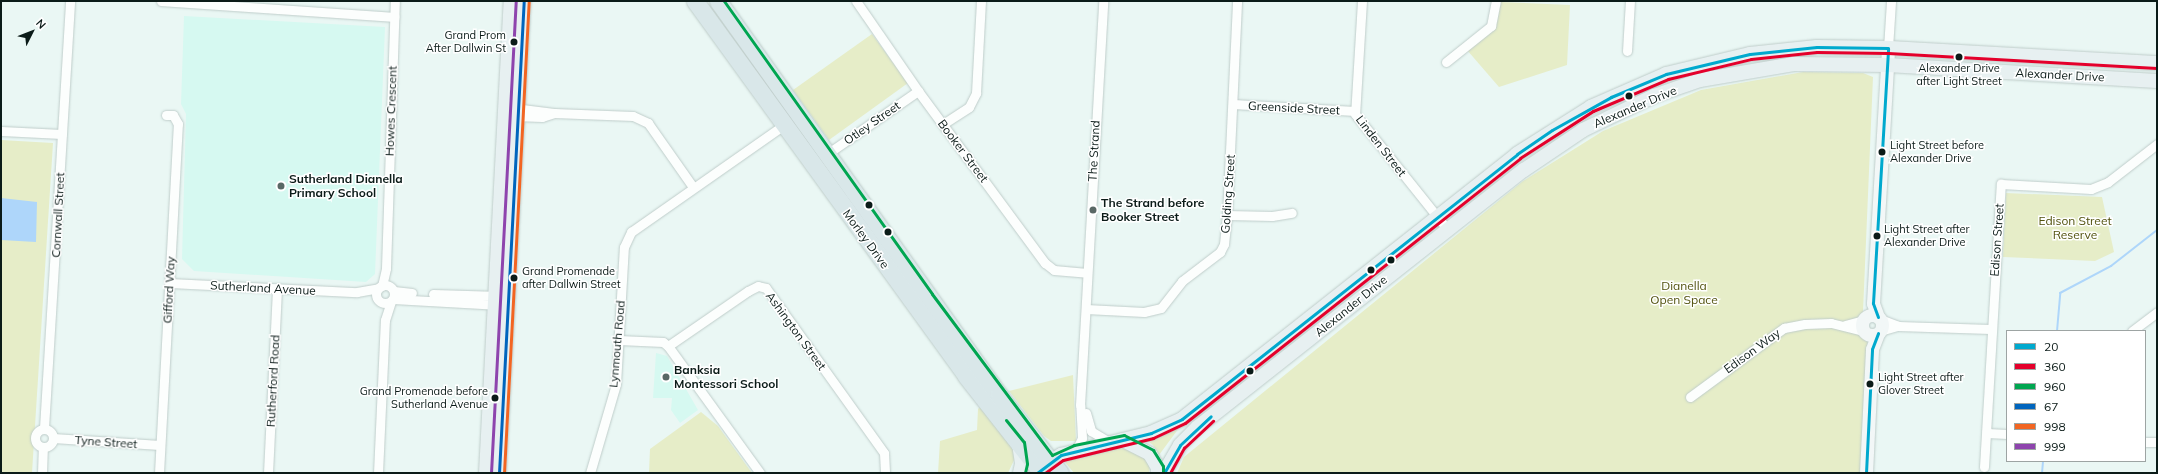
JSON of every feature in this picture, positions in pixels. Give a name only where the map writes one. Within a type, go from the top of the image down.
[{"type":"highway","name":"Morley Drive","points":[[695,1],[962,370],[1019,444],[1046,470]]},
{"type":"highway","name":"Morley Drive","points":[[718,1],[999,396],[1046,470]]},
{"type":"highway","points":[[745,70],[759,60]]},
{"type":"main road","points":[[499,473],[496,408],[501,301],[505,111],[511,1]]},
{"type":"main road","points":[[501,301],[520,112],[524,1]]},
{"type":"main road","name":"Alexander Drive","points":[[1046,470],[1076,450],[1151,433],[1182,419],[1437,218],[1552,130],[1611,96],[1666,74],[1725,58],[1780,49],[1888,48],[2157,63]]},
{"type":"main road","name":"Alexander Drive","points":[[1164,473],[1180,444],[1198,427],[1447,229],[1524,170],[1583,130],[1654,96],[1700,80],[1786,65],[1888,65],[2157,81]]},
{"type":"main road","points":[[486,473],[496,408]]},
{"type":"main road","points":[[1123,440],[1150,454],[1158,468],[1158,473]]},
{"type":"main road","points":[[1019,444],[1022,464],[1020,473]]},
{"type":"street","name":"Cornwall Street","points":[[44,428],[70,1]]},
{"type":"street","points":[[161,1],[394,17]]},
{"type":"street","name":"Howes Crescent","points":[[378,473],[385,320],[388,292],[386,268],[395,1]]},
{"type":"street","name":"Booker Street","points":[[856,1],[918,91],[1045,263],[1054,270],[1087,273]]},
{"type":"street","points":[[943,124],[969,107],[976,93],[981,1]]},
{"type":"street","name":"The Strand","points":[[1076,450],[1082,438],[1080,405],[1082,396],[1087,273],[1103,1]]},
{"type":"street","points":[[1231,1],[1237,1]]},
{"type":"street","name":"Golding Street","points":[[1086,309],[1144,312],[1161,308],[1182,281],[1220,252],[1224,244],[1233,104],[1237,1]]},
{"type":"street","name":"Linden Street","points":[[1362,1],[1355,111],[1447,229]]},
{"type":"street","points":[[1446,62],[1491,26],[1496,1]]},
{"type":"street","points":[[1628,51],[1630,1]]},
{"type":"street","points":[[1866,473],[1873,303],[1891,1]]},
{"type":"street","name":"Otley Street","points":[[827,154],[918,91]]},
{"type":"street","name":"Greenside Street","points":[[1233,104],[1355,111]]},
{"type":"street","points":[[505,111],[633,116],[648,123],[693,187]]},
{"type":"street","name":"Gifford Way","points":[[159,473],[178,124],[173,115],[166,114]]},
{"type":"street","name":"Lynmouth Road","points":[[590,473],[616,384],[624,247],[631,232],[693,187],[784,125]]},
{"type":"street","points":[[1,131],[62,134]]},
{"type":"street","name":"Edison Street","points":[[1984,467],[1987,433],[1990,329],[2001,184],[2091,189],[2108,182],[2157,144]]},
{"type":"street","points":[[1227,215],[1272,216],[1292,213]]},
{"type":"street","name":"Sutherland Avenue","points":[[170,283],[357,292],[388,292],[448,298],[501,301]]},
{"type":"street","name":"Ashington Street","points":[[668,346],[748,291],[758,286],[766,288],[884,453],[885,473]]},
{"type":"street","name":"Rutherford Road","points":[[268,473],[277,288]]},
{"type":"street","name":"Sutherland Avenue","points":[[357,292],[379,301]]},
{"type":"street","points":[[388,292],[379,301],[376,293],[388,292]]},
{"type":"street","name":"Howes Crescent","points":[[379,301],[385,320]]},
{"type":"street","points":[[2133,330],[2157,312]]},
{"type":"street","name":"Edison Way","points":[[1690,397],[1784,328],[1804,324],[1872,325]]},
{"type":"street","points":[[1872,325],[1990,329]]},
{"type":"street","points":[[618,340],[663,342],[668,346],[760,473]]},
{"type":"street","name":"The Strand","points":[[1082,396],[1092,431],[1109,442]]},
{"type":"street","points":[[44,428],[51,432],[53,438],[50,444],[43,447],[38,445],[34,437],[36,432],[44,428]]},
{"type":"street","points":[[1987,433],[2006,434]]},
{"type":"street","name":"Tyne Street","points":[[53,438],[160,445]]},
{"type":"street","points":[[2146,442],[2157,442]]},
{"type":"street","points":[[42,473],[43,447]]},
{"type":"shaded area","name":"Sutherland Dianella Primary School","points":[[184,16],[385,27],[375,274],[366,282],[194,271],[182,259],[186,114],[181,104]]},
{"type":"shaded area","name":"Banksia Montessori School","points":[[656,353],[667,356],[698,410],[680,423],[671,410],[672,398],[653,398]]},
{"type":"green space","points":[[1501,2],[1570,5],[1567,65],[1499,87],[1467,50],[1497,22]]},
{"type":"green space","points":[[872,34],[908,83],[829,140],[793,90]]},
{"type":"green space","name":"Dianella Open Space","points":[[1803,72],[1863,73],[1873,77],[1863,312],[1868,334],[1860,473],[1177,473],[1184,457],[1523,181],[1603,131],[1701,90]]},
{"type":"green space","points":[[1,140],[53,143],[32,473],[1,473]]},
{"type":"green space","name":"Edison Street Reserve","points":[[2006,193],[2102,197],[2114,252],[2095,261],[2003,257]]},
{"type":"green space","points":[[1073,375],[1076,441],[1051,441],[1044,436],[1009,391]]},
{"type":"green space","points":[[982,405],[1011,442],[1015,458],[1008,473],[938,473],[940,441],[977,430],[978,409]]},
{"type":"green space","points":[[701,412],[718,426],[752,473],[649,473],[650,449]]},
{"type":"green space","points":[[1179,428],[1159,455],[1153,445],[1142,437]]},
{"type":"green space","points":[[1117,447],[1139,448],[1150,466],[1149,473],[1074,473],[1065,462]]},
{"type":"water","points":[[1,198],[37,202],[36,242],[1,240]]},
{"type":"waterway","points":[[2057,330],[2060,293],[2111,266],[2157,230]]},
{"type":"waterway","points":[[2042,473],[2043,462]]},
{"type":"transit line","name":"999","points":[[491,473],[516,1]]},
{"type":"transit line","name":"67","points":[[499,473],[524,1]]},
{"type":"transit line","name":"998","points":[[504,473],[529,1]]},
{"type":"transit line","name":"960","points":[[724,1],[932,294],[1052,455],[1074,445],[1124,435],[1153,450],[1163,466],[1163,473]]},
{"type":"transit line","name":"20","points":[[1037,473],[1061,455],[1151,433],[1182,419],[1517,154],[1552,130],[1611,97],[1666,74],[1750,54],[1817,47],[1888,48]]},
{"type":"transit line","name":"20","points":[[1878,317],[1873,303],[1888,48]]},
{"type":"transit line","name":"360","points":[[1045,473],[1063,460],[1153,438],[1185,423],[1520,158],[1593,111],[1668,79],[1751,59],[1817,52],[1888,53],[2157,68]]},
{"type":"transit line","name":"20","points":[[1866,473],[1872,349],[1878,333]]},
{"type":"transit line","name":"20","points":[[1164,473],[1180,445],[1211,416]]},
{"type":"transit line","name":"960","points":[[1006,420],[1024,442],[1027,464],[1025,473]]},
{"type":"transit line","name":"360","points":[[1170,473],[1184,448],[1213,421]]},
{"type":"place","name":"Grand Prom After Dallwin St","points":[[514,42]]},
{"type":"place","name":"Alexander Drive after Light Street","points":[[1959,57]]},
{"type":"place","name":"Light Street before Alexander Drive","points":[[1882,152]]},
{"type":"place","name":"Sutherland Dianella Primary School","points":[[281,186]]},
{"type":"place","name":"The Strand before Booker Street","points":[[1093,210]]},
{"type":"place","name":"Light Street after Alexander Drive","points":[[1877,236]]},
{"type":"place","name":"Grand Promenade after Dallwin Street","points":[[514,278]]},
{"type":"place","name":"Banksia Montessori School","points":[[666,377]]},
{"type":"place","name":"Light Street after Glover Street","points":[[1870,384]]},
{"type":"place","name":"Grand Promenade before Sutherland Avenue","points":[[495,398]]}]
